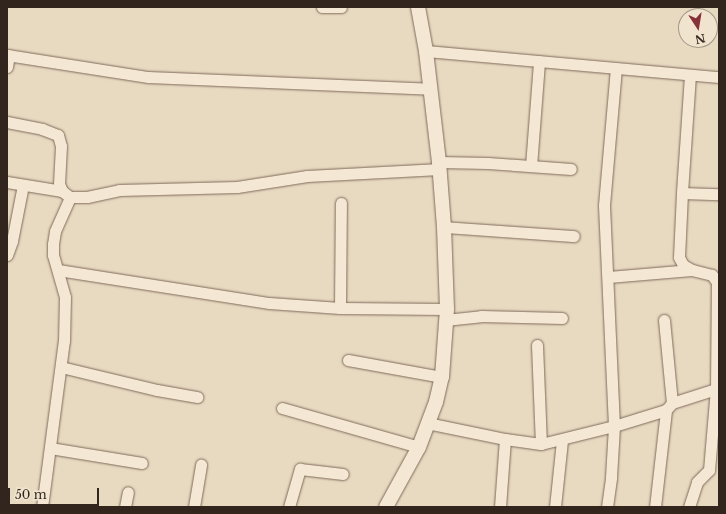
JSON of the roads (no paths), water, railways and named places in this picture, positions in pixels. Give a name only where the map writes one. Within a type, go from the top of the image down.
[{"type":"street","points":[[322,7],[341,7]]},
{"type":"street","points":[[386,507],[419,447],[436,402],[442,377],[446,314],[444,227],[440,166],[426,51],[418,7]]},
{"type":"street","points":[[426,51],[719,77]]},
{"type":"street","points":[[7,67],[8,55],[148,77],[430,89]]},
{"type":"street","points":[[531,166],[539,62]]},
{"type":"street","points":[[607,507],[611,477],[614,426],[604,205],[616,68]]},
{"type":"street","points":[[689,507],[697,482],[709,470],[718,388],[717,282],[712,275],[692,270],[683,265],[679,257],[690,75]]},
{"type":"street","points":[[7,122],[42,129],[58,135],[61,146],[59,184],[66,194]]},
{"type":"street","points":[[7,182],[87,197],[119,190],[236,187],[307,176],[488,163],[571,169]]},
{"type":"street","points":[[7,255],[12,241],[23,185]]},
{"type":"street","points":[[682,193],[719,194]]},
{"type":"street","points":[[42,507],[64,341],[65,297],[53,255],[53,244],[55,231],[66,194]]},
{"type":"street","points":[[340,308],[341,203]]},
{"type":"street","points":[[444,227],[574,236]]},
{"type":"street","points":[[58,270],[268,303],[481,316],[562,318]]},
{"type":"street","points":[[608,277],[692,270]]},
{"type":"street","points":[[654,507],[669,407],[664,320]]},
{"type":"street","points":[[537,345],[541,444]]},
{"type":"street","points":[[348,360],[442,377]]},
{"type":"street","points":[[61,367],[157,390],[197,397]]},
{"type":"street","points":[[427,423],[505,439],[541,444],[614,426],[718,388]]},
{"type":"street","points":[[282,408],[419,447]]},
{"type":"street","points":[[500,507],[505,439]]},
{"type":"street","points":[[555,507],[562,440]]},
{"type":"street","points":[[50,448],[142,463]]},
{"type":"street","points":[[194,507],[202,464]]},
{"type":"street","points":[[289,507],[300,469],[343,474]]},
{"type":"street","points":[[125,507],[128,492]]}]
